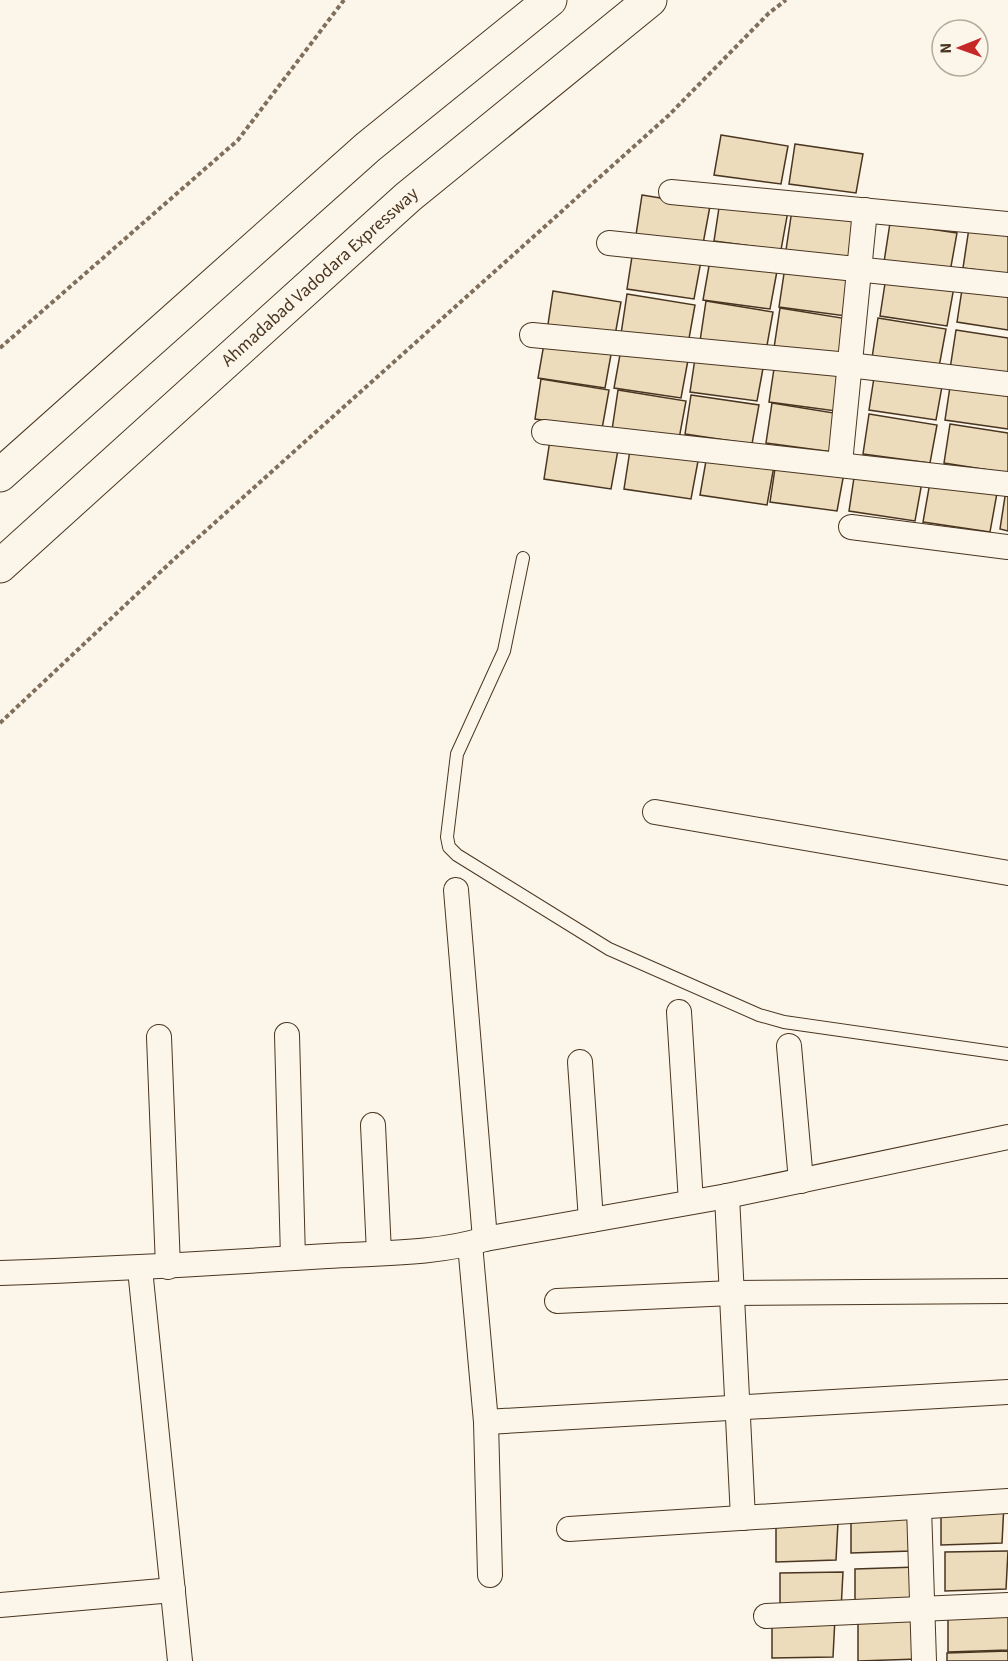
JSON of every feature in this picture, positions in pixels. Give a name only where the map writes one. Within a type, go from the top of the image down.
[{"type":"highway","points":[[0,475],[368,147],[550,0]]},
{"type":"highway","name":"Ahmadabad Vadodara Expressway","points":[[0,566],[408,197],[651,0]]},
{"type":"street","points":[[671,192],[1008,224]]},
{"type":"street","points":[[840,463],[865,210]]},
{"type":"street","points":[[609,243],[1008,285]]},
{"type":"street","points":[[532,335],[849,365],[1008,384]]},
{"type":"street","points":[[544,432],[840,463],[1008,484]]},
{"type":"street","points":[[851,527],[1008,547]]},
{"type":"street","points":[[655,812],[1008,873]]},
{"type":"street","points":[[456,890],[486,1422],[490,1575]]},
{"type":"street","points":[[680,1012],[692,1202]]},
{"type":"street","points":[[287,1035],[292,1258]]},
{"type":"street","points":[[159,1036],[168,1267]]},
{"type":"street","points":[[789,1046],[801,1181]]},
{"type":"street","points":[[580,1062],[591,1220]]},
{"type":"street","points":[[373,1125],[379,1252]]},
{"type":"street","points":[[0,1273],[140,1269],[379,1252],[477,1242],[727,1196],[1008,1137]]},
{"type":"street","points":[[727,1196],[743,1518]]},
{"type":"street","points":[[140,1269],[180,1661]]},
{"type":"street","points":[[557,1301],[732,1293],[1008,1291]]},
{"type":"street","points":[[486,1422],[1008,1392]]},
{"type":"street","points":[[569,1529],[1008,1501]]},
{"type":"street","points":[[919,1507],[924,1661]]},
{"type":"street","points":[[0,1605],[173,1590]]},
{"type":"street","points":[[766,1616],[1008,1605]]},
{"type":"lane","points":[[523,558],[504,651],[457,754],[447,837],[449,847],[458,855],[609,949],[759,1016],[784,1022],[1008,1054]]},
{"type":"path","points":[[0,348],[238,140],[344,0]]},
{"type":"path","points":[[0,723],[171,562],[669,115],[769,13],[786,0]]},
{"type":"building","points":[[721,135],[788,146],[781,184],[714,175]]},
{"type":"building","points":[[795,144],[863,154],[856,193],[789,184]]},
{"type":"building","points":[[642,195],[710,206],[703,244],[636,235]]},
{"type":"building","points":[[720,201],[788,211],[781,250],[714,241]]},
{"type":"building","points":[[792,210],[860,221],[853,260],[786,250]]},
{"type":"building","points":[[890,223],[957,233],[950,272],[884,262]]},
{"type":"building","points":[[969,228],[1008,235],[1008,274],[963,268]]},
{"type":"building","points":[[633,250],[701,261],[694,299],[627,289]]},
{"type":"building","points":[[710,260],[777,271],[770,309],[703,300]]},
{"type":"building","points":[[785,267],[853,278],[846,316],[779,307]]},
{"type":"building","points":[[886,277],[954,287],[947,326],[880,316]]},
{"type":"building","points":[[963,283],[1008,290],[1008,330],[957,322]]},
{"type":"building","points":[[553,291],[621,302],[614,341],[547,331]]},
{"type":"building","points":[[627,294],[695,305],[688,344],[621,334]]},
{"type":"building","points":[[706,301],[773,312],[766,351],[700,341]]},
{"type":"building","points":[[780,308],[848,319],[841,358],[774,348]]},
{"type":"building","points":[[878,318],[946,329],[939,367],[872,358]]},
{"type":"building","points":[[956,330],[1008,338],[1008,378],[950,369]]},
{"type":"building","points":[[545,338],[612,349],[605,388],[538,378]]},
{"type":"building","points":[[621,349],[688,360],[681,398],[614,388]]},
{"type":"building","points":[[696,352],[764,363],[757,401],[690,392]]},
{"type":"building","points":[[775,362],[843,372],[836,411],[769,402]]},
{"type":"building","points":[[875,371],[943,381],[936,420],[869,410]]},
{"type":"building","points":[[541,379],[609,390],[602,429],[535,419]]},
{"type":"building","points":[[951,380],[1008,389],[1008,429],[945,420]]},
{"type":"building","points":[[618,390],[686,401],[679,439],[612,430]]},
{"type":"building","points":[[691,395],[759,405],[752,444],[685,434]]},
{"type":"building","points":[[772,403],[840,414],[833,452],[766,443]]},
{"type":"building","points":[[869,414],[937,425],[930,463],[863,454]]},
{"type":"building","points":[[950,424],[1008,433],[1008,473],[944,463]]},
{"type":"building","points":[[550,440],[618,450],[611,489],[544,479]]},
{"type":"building","points":[[630,450],[698,461],[691,499],[624,489]]},
{"type":"building","points":[[707,455],[774,466],[767,505],[700,495]]},
{"type":"building","points":[[776,462],[844,473],[837,511],[770,502]]},
{"type":"building","points":[[855,471],[922,482],[915,521],[849,511]]},
{"type":"building","points":[[930,482],[997,493],[990,532],[923,522]]},
{"type":"building","points":[[1006,490],[1008,490],[1008,531],[1000,529]]},
{"type":"building","points":[[1004,1504],[1002,1543],[941,1545],[941,1506]]},
{"type":"building","points":[[913,1512],[911,1551],[851,1553],[851,1515]]},
{"type":"building","points":[[838,1522],[836,1560],[776,1562],[776,1524]]},
{"type":"building","points":[[1008,1551],[1006,1589],[945,1591],[945,1552]]},
{"type":"building","points":[[917,1567],[915,1605],[855,1607],[855,1569]]},
{"type":"building","points":[[843,1572],[841,1610],[780,1612],[780,1573]]},
{"type":"building","points":[[1008,1611],[1008,1650],[948,1652],[948,1613]]},
{"type":"building","points":[[835,1618],[833,1657],[772,1658],[772,1620]]},
{"type":"building","points":[[920,1620],[918,1659],[858,1661],[858,1622]]},
{"type":"building","points":[[1008,1651],[1008,1661],[947,1661],[947,1653]]}]
